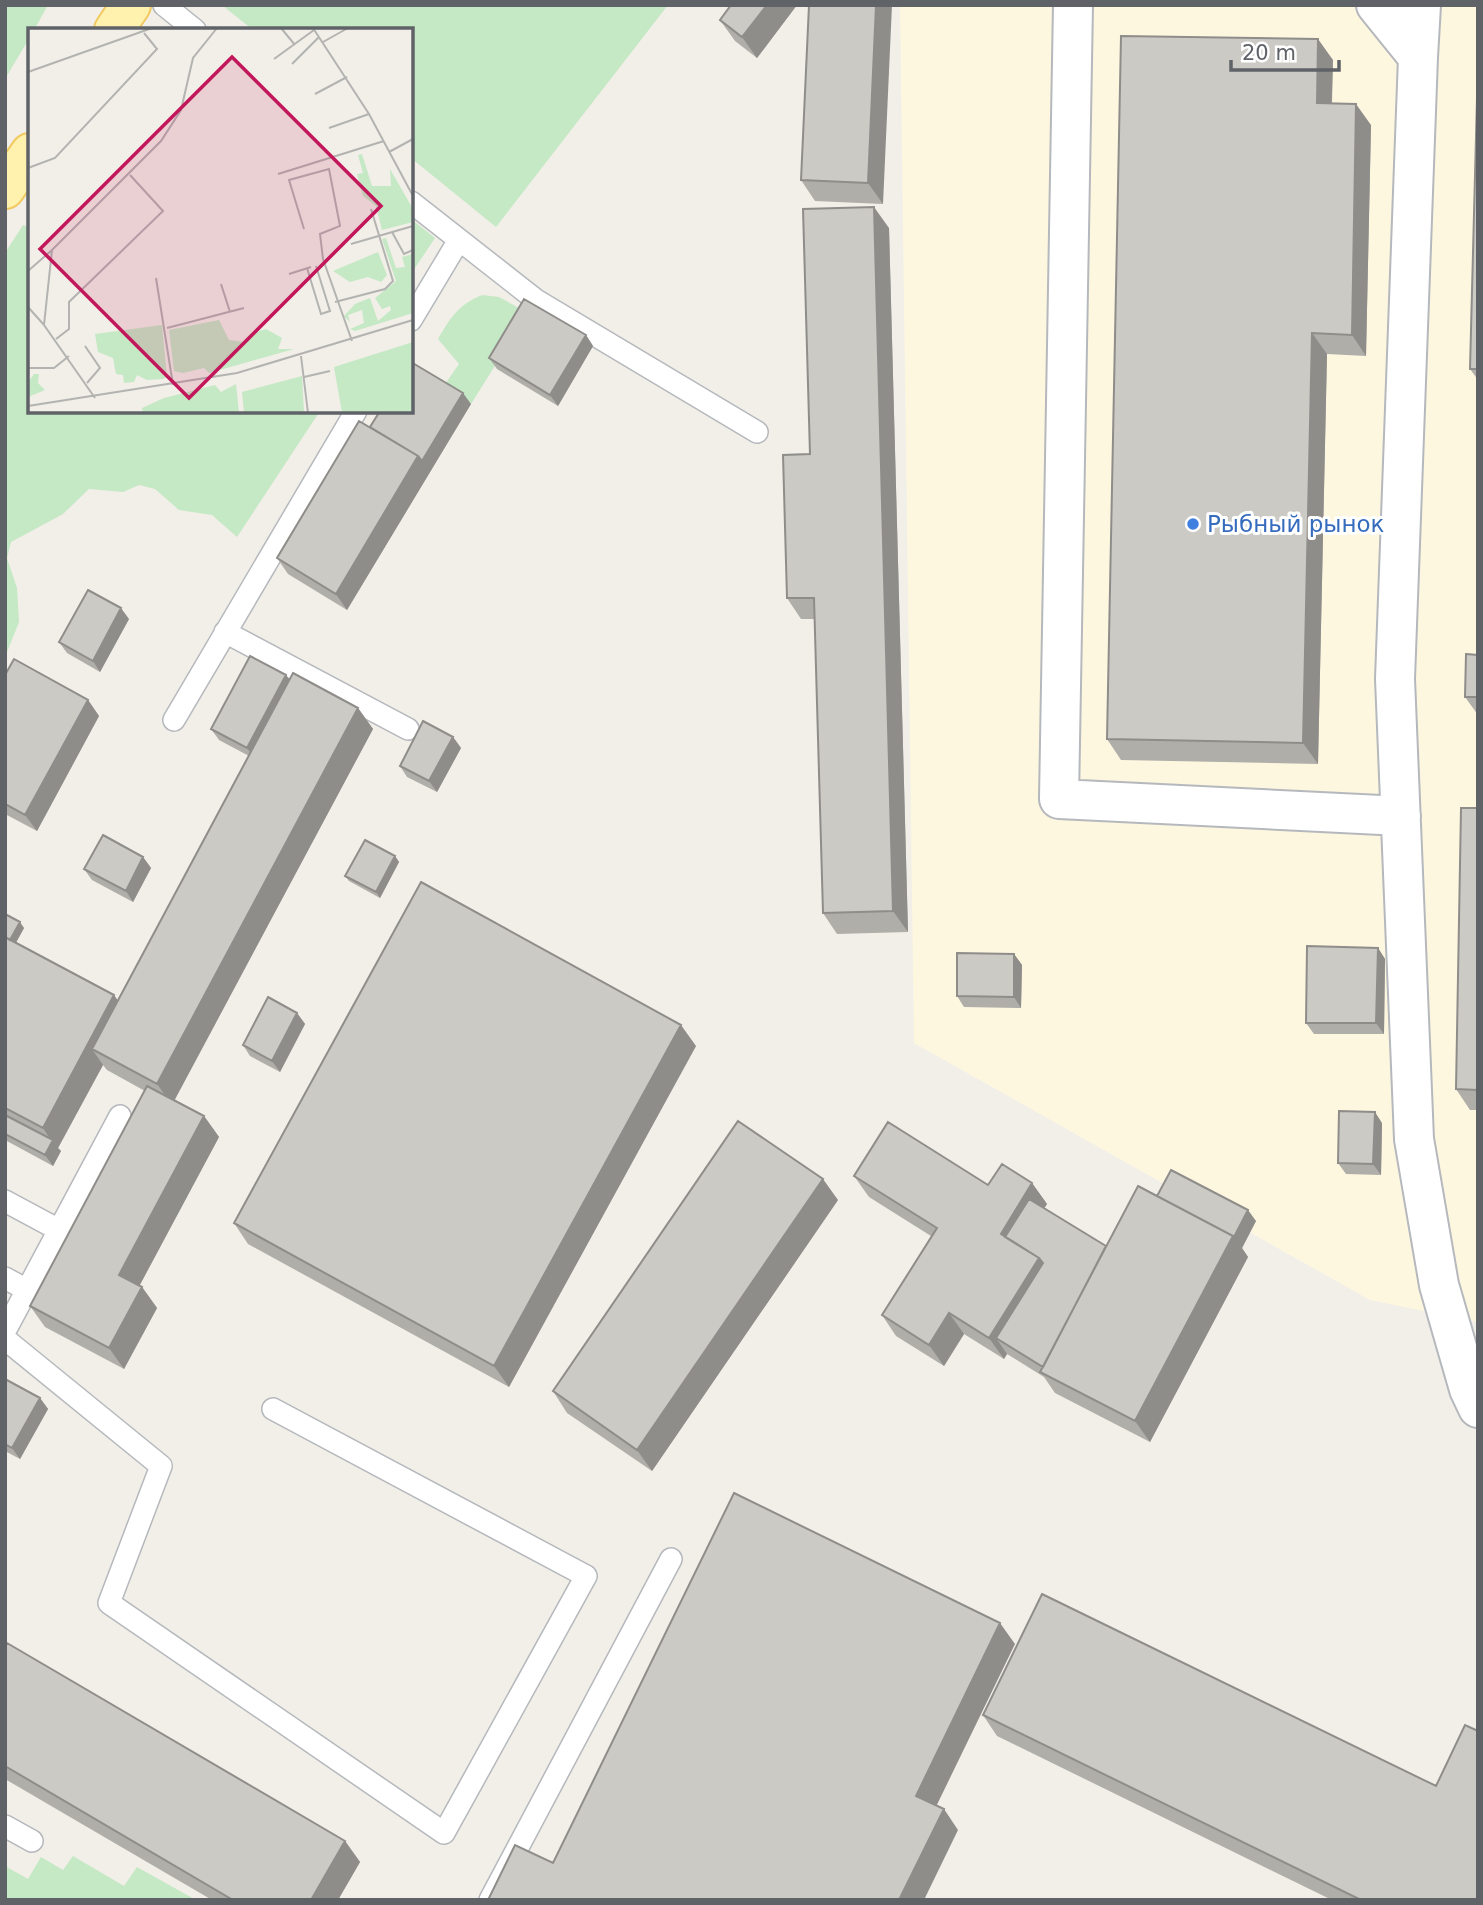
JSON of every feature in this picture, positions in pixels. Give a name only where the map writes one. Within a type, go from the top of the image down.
[{"type":"main road","points":[[115,28],[131,5]]},
{"type":"main road","points":[[5,189],[28,156]]},
{"type":"street","points":[[1073,5],[1059,799],[1401,816]]},
{"type":"street","points":[[1376,5],[1418,57]]},
{"type":"street","points":[[1421,5],[1395,679],[1414,1139],[1438,1285],[1469,1389],[1478,1408]]},
{"type":"lane","points":[[164,5],[193,28]]},
{"type":"lane","points":[[413,204],[536,300],[757,432]]},
{"type":"lane","points":[[413,317],[459,240]]},
{"type":"lane","points":[[174,720],[355,413]]},
{"type":"lane","points":[[225,632],[408,729]]},
{"type":"lane","points":[[5,1331],[120,1116]]},
{"type":"lane","points":[[5,1201],[59,1230]]},
{"type":"lane","points":[[5,1279],[27,1290]]},
{"type":"lane","points":[[5,1339],[161,1466],[109,1603],[444,1833],[586,1576],[272,1409]]},
{"type":"lane","points":[[490,1900],[671,1559]]},
{"type":"lane","points":[[5,1826],[32,1841]]},
{"type":"shaded area","name":"Рыбный рынок","points":[[900,5],[1478,5],[1478,1322],[1370,1300],[914,1043]]},
{"type":"green space","points":[[5,5],[48,5],[35,28],[28,28],[28,40],[5,79]]},
{"type":"green space","points":[[222,5],[668,5],[496,227],[413,160],[413,28],[251,28]]},
{"type":"green space","points":[[413,221],[435,238],[413,271]]},
{"type":"green space","points":[[23,225],[28,226],[28,413],[319,413],[237,537],[212,515],[179,510],[155,489],[139,485],[123,492],[89,489],[63,514],[11,542],[7,558],[17,588],[19,622],[5,657],[5,253]]},
{"type":"green space","points":[[482,295],[499,297],[528,313],[471,404],[443,387],[459,364],[438,339],[456,312]]},
{"type":"green space","points":[[73,1856],[124,1886],[137,1867],[196,1900],[5,1900],[5,1866],[28,1879],[41,1857],[63,1870]]},
{"type":"building","points":[[731,5],[767,5],[742,37],[720,20]]},
{"type":"building","points":[[809,5],[876,5],[868,183],[801,180]]},
{"type":"building","points":[[1121,36],[1318,39],[1317,103],[1356,104],[1352,335],[1312,333],[1303,743],[1107,739]]},
{"type":"building","points":[[1478,59],[1478,369],[1470,369]]},
{"type":"building","points":[[874,207],[893,911],[823,913],[814,598],[787,598],[783,455],[810,454],[803,209]]},
{"type":"building","points":[[524,299],[586,335],[550,395],[489,358]]},
{"type":"building","points":[[413,363],[463,393],[422,461],[370,427],[379,413],[413,413]]},
{"type":"building","points":[[359,421],[418,456],[336,594],[277,558]]},
{"type":"building","points":[[88,590],[121,608],[93,661],[59,642]]},
{"type":"building","points":[[1466,654],[1478,655],[1478,697],[1465,697]]},
{"type":"building","points":[[250,656],[286,675],[247,748],[211,729]]},
{"type":"building","points":[[14,659],[88,700],[25,815],[5,804],[5,675]]},
{"type":"building","points":[[293,673],[358,708],[157,1084],[92,1049]]},
{"type":"building","points":[[423,721],[453,737],[429,781],[400,766]]},
{"type":"building","points":[[1461,808],[1478,808],[1478,1090],[1456,1089]]},
{"type":"building","points":[[103,835],[143,857],[126,891],[84,869]]},
{"type":"building","points":[[365,840],[395,856],[376,892],[345,876]]},
{"type":"building","points":[[421,882],[681,1025],[494,1366],[234,1223]]},
{"type":"building","points":[[5,914],[20,922],[10,940],[5,937]]},
{"type":"building","points":[[5,937],[114,995],[43,1128],[5,1108]]},
{"type":"building","points":[[1307,946],[1378,948],[1376,1023],[1306,1023]]},
{"type":"building","points":[[957,953],[1014,954],[1014,997],[957,996]]},
{"type":"building","points":[[268,997],[297,1013],[272,1061],[243,1045]]},
{"type":"building","points":[[147,1086],[204,1116],[119,1275],[142,1287],[109,1348],[30,1306]]},
{"type":"building","points":[[1339,1111],[1375,1112],[1373,1164],[1338,1163]]},
{"type":"building","points":[[5,1115],[53,1140],[45,1155],[5,1134]]},
{"type":"building","points":[[738,1121],[823,1179],[637,1450],[553,1391]]},
{"type":"building","points":[[888,1122],[988,1185],[1002,1164],[1032,1183],[1001,1234],[1039,1258],[989,1338],[949,1313],[929,1345],[882,1315],[937,1228],[854,1176]]},
{"type":"building","points":[[1171,1170],[1248,1210],[1234,1237],[1157,1196]]},
{"type":"building","points":[[1138,1186],[1233,1236],[1135,1421],[1040,1372]]},
{"type":"building","points":[[1029,1199],[1106,1246],[1043,1367],[996,1338],[1043,1263],[1005,1237]]},
{"type":"building","points":[[5,1379],[40,1398],[12,1448],[5,1444]]},
{"type":"building","points":[[734,1493],[1000,1623],[916,1796],[944,1809],[899,1900],[488,1900],[515,1845],[553,1863]]},
{"type":"building","points":[[1042,1594],[1436,1786],[1465,1725],[1478,1731],[1478,1900],[1361,1900],[983,1715]]},
{"type":"building","points":[[7,1643],[345,1841],[311,1900],[233,1900],[5,1766]]},
{"type":"place","name":"Рыбный рынок","points":[[1193,524]]}]
